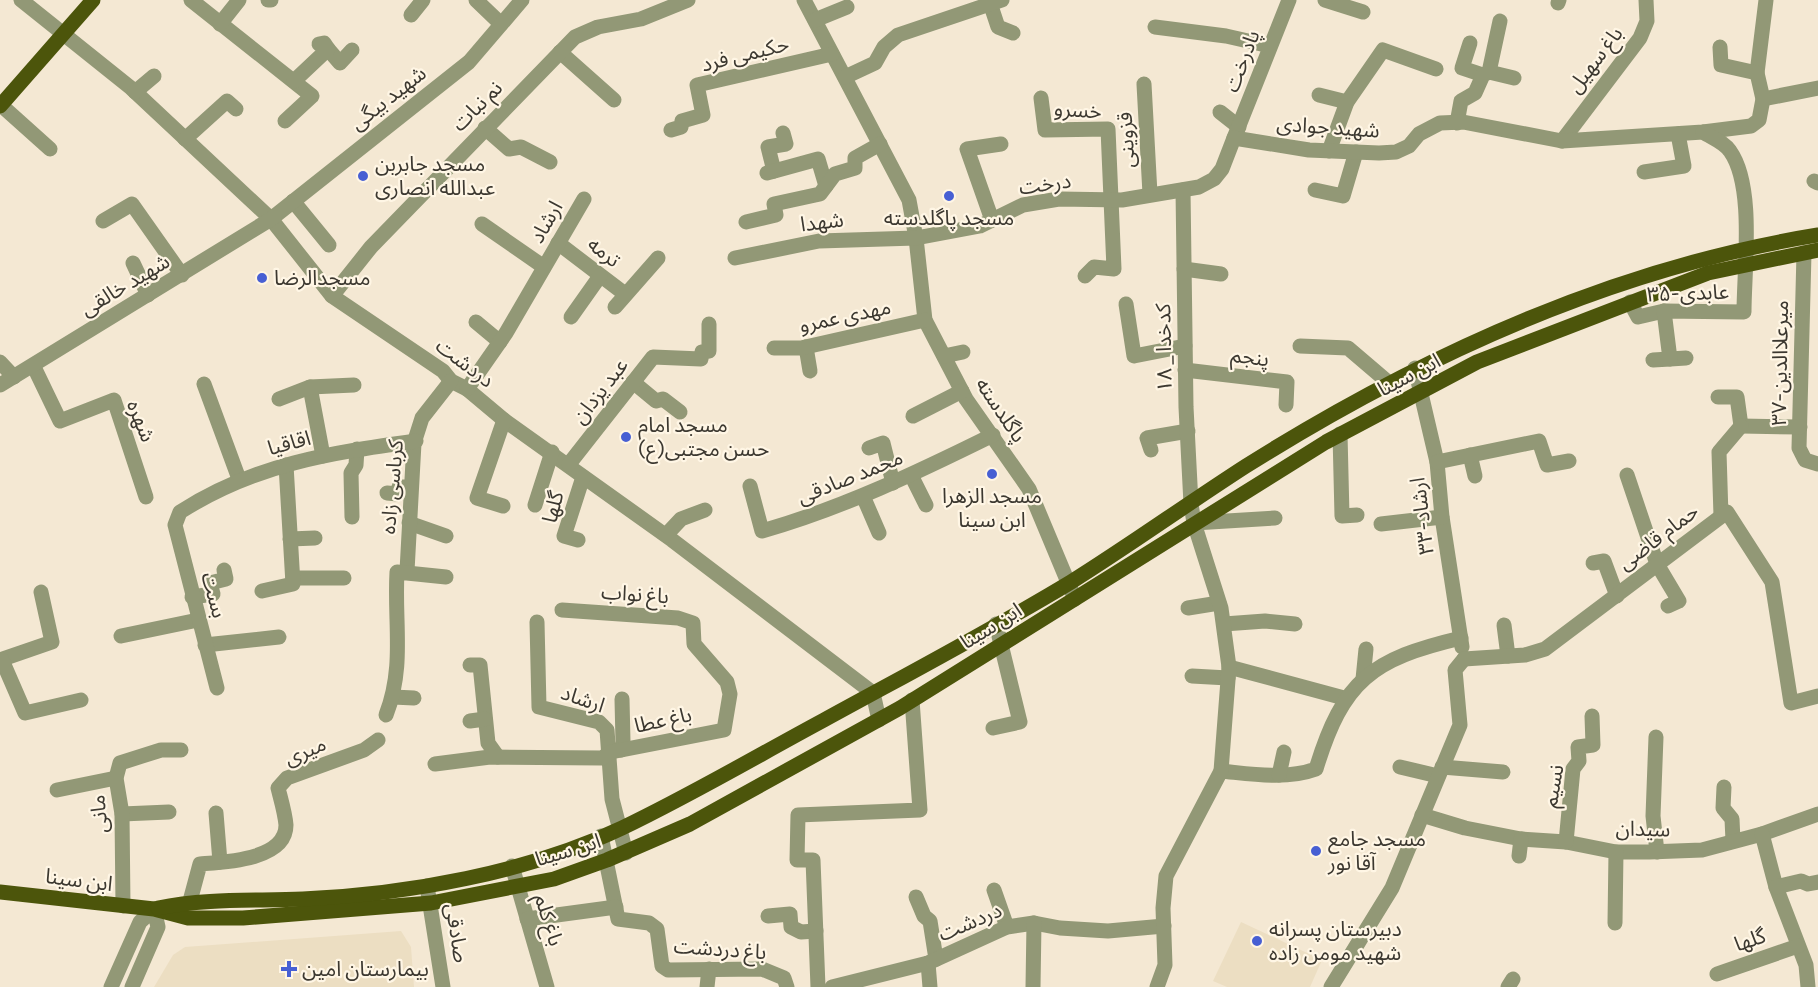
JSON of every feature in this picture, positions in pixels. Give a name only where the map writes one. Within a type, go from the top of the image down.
[{"type":"main road","points":[[1,106],[93,0]]},
{"type":"main road","name":"ابن سینا","points":[[0,892],[154,909],[188,918],[243,918],[431,903],[554,879],[607,860],[690,824],[879,720],[1340,434],[1477,362],[1744,258],[1818,236]]},
{"type":"main road","name":"ابن سینا","points":[[154,909],[190,901],[307,899],[427,886],[549,857],[620,829],[873,693],[1069,583],[1246,466],[1415,368],[1572,300],[1699,260],[1811,252]]},
{"type":"main road","points":[[1619,285],[1630,302]]},
{"type":"street","name":"دردشت","points":[[21,0],[135,92],[271,219],[332,296],[443,371],[451,381],[467,389],[504,420],[666,535],[873,693]]},
{"type":"street","points":[[191,0],[312,96],[285,120]]},
{"type":"street","points":[[220,24],[239,0]]},
{"type":"street","points":[[411,15],[423,0]]},
{"type":"street","points":[[476,0],[501,24]]},
{"type":"street","name":"شهید بیگی","points":[[271,219],[469,62],[522,0]]},
{"type":"street","name":"نم نبات","points":[[332,296],[371,247],[575,37],[598,27],[641,19],[688,0]]},
{"type":"street","points":[[804,0],[909,200],[916,238]]},
{"type":"street","name":"پادرخت","points":[[1237,133],[1289,0]]},
{"type":"street","points":[[1325,0],[1363,12]]},
{"type":"street","points":[[1766,0],[1757,73],[1763,99],[1818,88]]},
{"type":"street","points":[[845,77],[875,63],[884,47],[898,34],[994,1],[998,27],[1013,33]]},
{"type":"street","name":"باغ سهیل","points":[[1562,141],[1640,38],[1651,4]]},
{"type":"street","points":[[815,20],[847,7]]},
{"type":"street","points":[[1457,123],[1461,101],[1475,93],[1486,74],[1500,21]]},
{"type":"street","points":[[1155,27],[1226,36],[1270,46]]},
{"type":"street","points":[[1470,43],[1462,68],[1514,78]]},
{"type":"street","points":[[294,81],[323,46],[340,63],[352,50]]},
{"type":"street","points":[[1720,47],[1721,66],[1757,73]]},
{"type":"street","points":[[1329,151],[1347,102],[1383,50],[1436,69]]},
{"type":"street","points":[[560,52],[614,100]]},
{"type":"street","name":"حکیمی فرد","points":[[671,130],[681,128],[682,120],[703,115],[697,85],[832,54]]},
{"type":"street","points":[[135,92],[154,76]]},
{"type":"street","name":"قزوینی","points":[[1144,84],[1150,194]]},
{"type":"street","points":[[1319,95],[1347,102]]},
{"type":"street","name":"خسرو","points":[[1041,98],[1045,130],[1108,129],[1112,200]]},
{"type":"street","name":"شهید جوادی","points":[[1237,133],[1329,151],[1356,152],[1396,152],[1409,146],[1419,134],[1440,123],[1457,123],[1562,141],[1678,134],[1755,124],[1760,120],[1763,99]]},
{"type":"street","points":[[185,139],[227,101],[236,109]]},
{"type":"street","points":[[1,106],[50,149]]},
{"type":"street","points":[[1183,190],[1214,180],[1222,169],[1237,133],[1220,112]]},
{"type":"street","points":[[485,128],[509,149],[521,147],[550,162]]},
{"type":"street","points":[[1703,132],[1729,150],[1742,174],[1745,197],[1744,258]]},
{"type":"street","points":[[783,133],[786,144],[768,147],[770,172],[818,159],[826,186]]},
{"type":"street","points":[[1644,172],[1684,166],[1678,134]]},
{"type":"street","points":[[746,222],[776,215],[774,204],[820,194],[835,174],[855,168],[855,158],[880,144]]},
{"type":"street","points":[[992,220],[967,149],[1001,144]]},
{"type":"street","points":[[1315,190],[1343,196],[1356,152]]},
{"type":"street","name":"درخت","points":[[916,238],[980,226],[1023,205],[1059,199],[1112,200],[1183,190]]},
{"type":"street","name":"۱۸ _ کدخدا","points":[[1183,190],[1185,370],[1191,504],[1194,523],[1224,624],[1229,673],[1221,771]]},
{"type":"street","name":"ارشاد","points":[[467,389],[500,342],[584,199]]},
{"type":"street","points":[[1085,276],[1094,267],[1114,269],[1112,200]]},
{"type":"street","points":[[293,201],[329,245]]},
{"type":"street","points":[[104,221],[132,204],[182,275]]},
{"type":"street","name":"شهید خالقی","points":[[0,385],[34,367],[271,219]]},
{"type":"street","points":[[482,224],[544,267]]},
{"type":"street","name":"شهدا","points":[[735,258],[819,241],[916,238]]},
{"type":"street","name":"پاگلدسته","points":[[916,238],[925,320],[962,391],[1029,489],[1074,598]]},
{"type":"street","name":"ترمه","points":[[558,243],[624,294]]},
{"type":"street","name":"۳۷-میرعلاالدین","points":[[1811,252],[1811,294],[1802,339],[1799,448],[1805,460],[1818,464]]},
{"type":"street","points":[[615,307],[624,294],[658,258]]},
{"type":"street","name":"۳۵-عابدی","points":[[1630,302],[1638,317],[1664,310],[1744,312],[1744,258]]},
{"type":"street","points":[[133,263],[148,296]]},
{"type":"street","points":[[1184,269],[1221,274]]},
{"type":"street","points":[[571,317],[600,276]]},
{"type":"street","points":[[1126,304],[1134,356],[1185,345]]},
{"type":"street","points":[[1664,310],[1670,359]]},
{"type":"street","name":"مهدی عمرو","points":[[774,348],[806,347],[925,320]]},
{"type":"street","points":[[476,322],[500,342]]},
{"type":"street","name":"عبد یزدان","points":[[569,464],[653,357],[701,359],[702,352],[709,351],[709,324]]},
{"type":"street","points":[[1802,339],[1818,345]]},
{"type":"street","points":[[1300,345],[1348,348],[1389,383]]},
{"type":"street","points":[[806,347],[810,371]]},
{"type":"street","points":[[944,356],[963,352]]},
{"type":"street","points":[[1653,360],[1686,358]]},
{"type":"street","points":[[0,362],[14,377]]},
{"type":"street","name":"شهره","points":[[34,367],[60,421],[114,400],[146,497]]},
{"type":"street","name":"۳۳-ارشاد","points":[[1415,368],[1437,462],[1442,517],[1464,659]]},
{"type":"street","name":"پنجم","points":[[1185,370],[1287,382],[1286,405]]},
{"type":"street","name":"کرباسی زاده","points":[[393,697],[400,648],[397,572],[406,571],[416,441],[422,418],[451,381]]},
{"type":"street","points":[[633,382],[657,404],[663,399],[680,412]]},
{"type":"street","points":[[204,384],[239,479]]},
{"type":"street","points":[[279,399],[309,387],[354,385]]},
{"type":"street","points":[[309,387],[323,456]]},
{"type":"street","points":[[913,416],[962,391]]},
{"type":"street","points":[[1718,397],[1737,397],[1741,426],[1719,452],[1718,479],[1721,516]]},
{"type":"street","points":[[503,506],[477,498],[504,420]]},
{"type":"street","points":[[1741,426],[1800,427]]},
{"type":"street","points":[[1151,450],[1147,438],[1188,431]]},
{"type":"street","points":[[1340,434],[1342,516],[1357,515]]},
{"type":"street","name":"محمد صادقی","points":[[750,486],[762,531],[816,516],[911,475],[993,435]]},
{"type":"street","name":"اقاقیا","points":[[180,512],[239,479],[323,456],[416,441]]},
{"type":"street","points":[[1437,462],[1539,441],[1547,465],[1569,461]]},
{"type":"street","points":[[869,448],[883,443],[893,483]]},
{"type":"street","points":[[352,518],[351,473],[356,465],[357,449]]},
{"type":"street","points":[[535,505],[552,452]]},
{"type":"street","points":[[1470,455],[1475,476]]},
{"type":"street","points":[[262,591],[293,584],[287,570],[290,538],[286,465]]},
{"type":"street","points":[[911,475],[926,505]]},
{"type":"street","points":[[1627,475],[1657,564],[1679,601],[1668,606]]},
{"type":"street","name":"گلها","points":[[578,540],[564,536],[583,477]]},
{"type":"street","points":[[387,493],[398,494],[399,487],[411,487]]},
{"type":"street","points":[[863,496],[879,533]]},
{"type":"street","points":[[666,535],[681,519],[705,510]]},
{"type":"street","name":"بست","points":[[180,512],[175,525],[217,688]]},
{"type":"street","name":"حمام قاضی","points":[[1464,659],[1525,655],[1545,649],[1727,512],[1772,582],[1791,703],[1818,696]]},
{"type":"street","points":[[1381,524],[1442,517]]},
{"type":"street","points":[[1194,523],[1275,518]]},
{"type":"street","points":[[409,523],[446,536]]},
{"type":"street","points":[[290,538],[315,538]]},
{"type":"street","points":[[1593,563],[1604,561],[1617,596]]},
{"type":"street","points":[[192,597],[213,594],[210,583],[226,579],[224,570]]},
{"type":"street","points":[[287,570],[344,578]]},
{"type":"street","points":[[406,571],[446,577]]},
{"type":"street","points":[[41,592],[52,642],[1,660],[25,713],[81,700]]},
{"type":"street","points":[[1188,608],[1219,603]]},
{"type":"street","name":"باغ نواب","points":[[562,610],[678,618],[693,623],[694,644],[728,682],[730,694],[724,730]]},
{"type":"street","points":[[121,636],[198,620]]},
{"type":"street","points":[[1224,624],[1265,621],[1295,624]]},
{"type":"street","name":"ارشاد","points":[[537,622],[532,706],[598,722],[607,730],[616,751],[609,763],[612,799],[626,853]]},
{"type":"street","points":[[993,728],[1020,722],[1003,644],[996,624]]},
{"type":"street","points":[[1504,625],[1508,656]]},
{"type":"street","points":[[205,645],[279,637]]},
{"type":"street","points":[[1157,987],[1165,964],[1166,876],[1221,771],[1301,775],[1316,769],[1344,698],[1363,679],[1413,650],[1461,638]]},
{"type":"street","points":[[1363,679],[1366,649]]},
{"type":"street","points":[[1331,987],[1392,888],[1460,725],[1455,670],[1464,659]]},
{"type":"street","points":[[470,665],[480,665],[488,744],[498,757]]},
{"type":"street","points":[[1192,676],[1229,673],[1344,698]]},
{"type":"street","points":[[873,693],[879,720]]},
{"type":"street","points":[[386,715],[393,697],[414,698]]},
{"type":"street","points":[[616,751],[623,742],[622,699]]},
{"type":"street","points":[[818,987],[813,860],[797,860],[798,815],[920,810],[912,700]]},
{"type":"street","name":"نسیم","points":[[1566,842],[1573,768],[1579,761],[1578,747],[1593,746],[1592,716]]},
{"type":"street","points":[[470,721],[485,719]]},
{"type":"street","name":"باغ عطا","points":[[435,764],[453,759],[498,757],[602,758],[616,751],[724,730]]},
{"type":"street","points":[[1656,737],[1653,816],[1657,852]]},
{"type":"street","name":"میری","points":[[190,901],[200,864],[256,858],[280,840],[286,826],[279,788],[287,778],[364,750],[378,740]]},
{"type":"street","points":[[116,778],[120,763],[161,750],[181,750]]},
{"type":"street","points":[[1279,775],[1284,752]]},
{"type":"street","points":[[1400,766],[1440,772],[1503,772]]},
{"type":"street","name":"مانی","points":[[57,790],[116,778],[122,814],[123,906]]},
{"type":"street","points":[[1724,787],[1723,808],[1732,819],[1733,841]]},
{"type":"street","points":[[122,814],[169,812]]},
{"type":"street","points":[[216,813],[220,862]]},
{"type":"street","name":"سیدان","points":[[1422,815],[1463,835],[1566,842],[1616,852],[1710,853],[1733,841],[1762,834],[1818,814]]},
{"type":"street","points":[[1762,834],[1776,887],[1811,983]]},
{"type":"street","points":[[527,919],[616,907],[601,836]]},
{"type":"street","points":[[1519,856],[1521,839]]},
{"type":"street","points":[[1615,923],[1616,852]]},
{"type":"street","name":"باغ کلم","points":[[512,866],[547,987]]},
{"type":"street","points":[[1776,887],[1801,881],[1808,884],[1818,882]]},
{"type":"street","name":"صادقی","points":[[427,886],[443,987]]},
{"type":"street","points":[[994,890],[1007,927]]},
{"type":"street","points":[[916,897],[924,916],[923,923],[932,961],[930,987]]},
{"type":"street","name":"باغ دردشت","points":[[616,907],[618,919],[650,923],[657,929],[662,966],[668,970],[762,969],[784,978],[787,987]]},
{"type":"street","points":[[111,987],[140,922],[154,909]]},
{"type":"street","points":[[132,987],[158,927],[154,909]]},
{"type":"street","points":[[768,916],[790,914],[791,927],[801,932],[816,931]]},
{"type":"street","name":"دردشت","points":[[832,987],[932,961],[1007,927],[1034,923],[1060,928],[1108,931],[1164,926]]},
{"type":"street","points":[[1034,923],[1034,987]]},
{"type":"street","name":"گلها","points":[[1717,974],[1798,946]]},
{"type":"street","points":[[707,987],[709,969]]},
{"type":"shaded area","name":"دبیرستان پسرانه شهید مومن زاده","points":[[1241,922],[1322,960],[1310,987],[1227,987],[1213,981]]},
{"type":"shaded area","name":"بیمارستان امین","points":[[401,931],[411,947],[414,987],[154,987],[173,955],[185,947]]},
{"type":"place","name":"مسجد جابربن عبدالله انصاری","points":[[363,176]]},
{"type":"place","name":"مسجد پاگلدسته","points":[[949,196]]},
{"type":"place","name":"مسجدالرضا","points":[[262,278]]},
{"type":"place","name":"مسجد امام حسن مجتبی(ع)","points":[[626,437]]},
{"type":"place","name":"مسجد الزهرا ابن سینا","points":[[992,474]]},
{"type":"place","name":"مسجد جامع آقا نور","points":[[1316,851]]},
{"type":"place","name":"دبیرستان پسرانه شهید مومن زاده","points":[[1257,941]]},
{"type":"place","name":"بیمارستان امین","points":[[289,969]]}]
